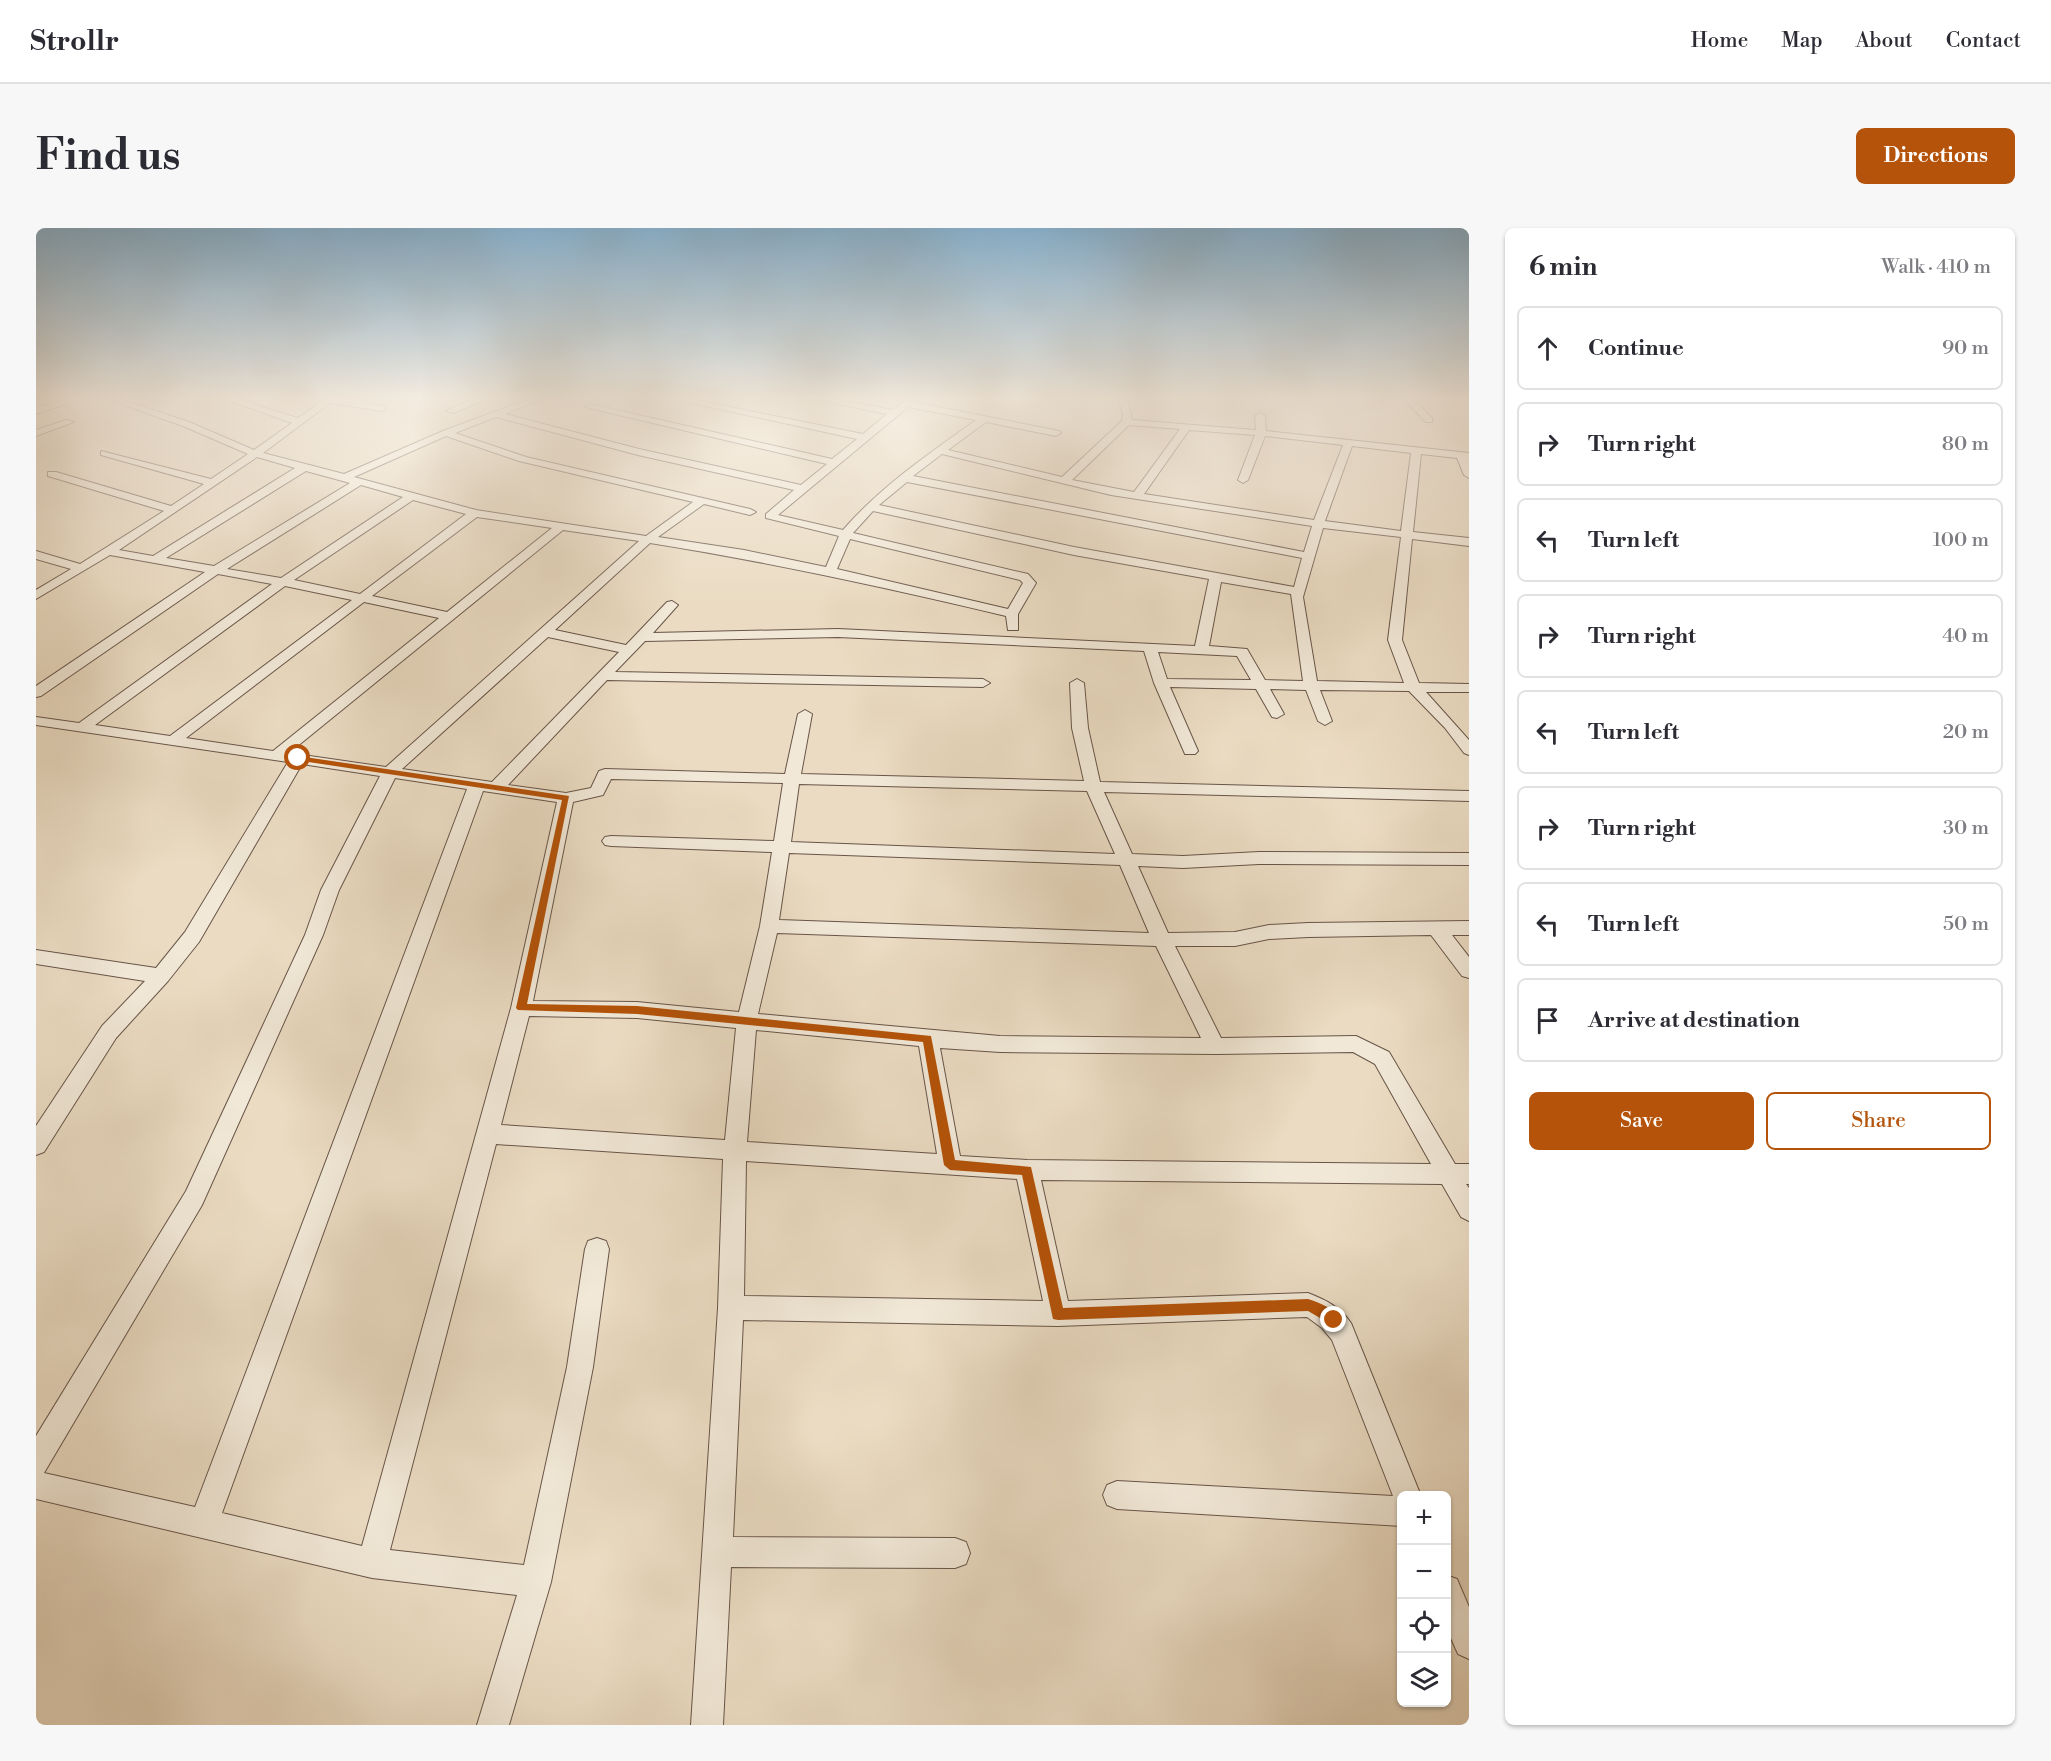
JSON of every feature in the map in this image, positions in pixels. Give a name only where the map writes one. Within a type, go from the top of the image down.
[{"type":"street","points":[[151,466],[212,483]]},
{"type":"street","points":[[36,595],[111,552],[238,466]]},
{"type":"street","points":[[300,466],[475,513],[744,554],[830,571],[1012,614]]},
{"type":"street","points":[[344,478],[372,466]]},
{"type":"street","points":[[551,466],[750,512]]},
{"type":"street","points":[[697,466],[803,489]]},
{"type":"street","points":[[832,466],[770,516],[1024,577],[1030,583],[1012,614],[1014,640]]},
{"type":"street","points":[[830,571],[846,534],[872,507],[921,466]]},
{"type":"street","points":[[1002,466],[1137,496],[1318,525],[1469,542]]},
{"type":"street","points":[[1064,481],[1080,466]]},
{"type":"street","points":[[1137,496],[1158,466]]},
{"type":"street","points":[[1243,480],[1248,466]]},
{"type":"street","points":[[1325,721],[1311,686],[1298,597],[1318,525],[1340,466]]},
{"type":"street","points":[[1414,466],[1395,640],[1413,687],[1450,725],[1469,750]]},
{"type":"street","points":[[156,559],[304,467]]},
{"type":"street","points":[[52,474],[103,492],[173,510]]},
{"type":"street","points":[[905,478],[1309,556]]},
{"type":"street","points":[[36,693],[216,570],[359,482]]},
{"type":"street","points":[[83,727],[283,582],[411,496]]},
{"type":"street","points":[[36,1462],[194,1198],[314,935],[330,890],[390,772],[647,540],[700,502]]},
{"type":"street","points":[[872,507],[1074,551],[1299,592]]},
{"type":"street","points":[[174,740],[475,513]]},
{"type":"street","points":[[277,755],[560,527]]},
{"type":"street","points":[[111,552],[283,582],[449,616]]},
{"type":"street","points":[[36,555],[82,568]]},
{"type":"street","points":[[1201,650],[1216,577]]},
{"type":"street","points":[[203,1524],[487,786],[603,676],[672,605]]},
{"type":"street","points":[[545,632],[629,650]]},
{"type":"street","points":[[641,637],[838,633],[1242,652],[1277,714]]},
{"type":"street","points":[[1149,647],[1161,683],[1190,751]]},
{"type":"street","points":[[603,676],[982,683]]},
{"type":"street","points":[[1077,683],[1080,728],[1093,786],[1162,940],[1215,1046]]},
{"type":"street","points":[[1161,683],[1469,688]]},
{"type":"street","points":[[706,1725],[731,1308],[735,1150],[747,1020],[769,926],[792,778],[806,714]]},
{"type":"street","points":[[36,721],[566,798],[597,792],[605,774],[1469,796]]},
{"type":"street","points":[[36,1146],[109,1032],[161,976],[192,937],[298,758]]},
{"type":"street","points":[[372,1563],[521,1008],[566,798]]},
{"type":"street","points":[[611,840],[1183,862],[1259,858],[1469,859]]},
{"type":"street","points":[[769,926],[1162,940],[1235,939],[1269,932],[1308,930],[1469,928]]},
{"type":"street","points":[[1437,929],[1469,971]]},
{"type":"street","points":[[36,957],[161,976]]},
{"type":"street","points":[[521,1008],[637,1010],[1000,1044],[1215,1046],[1356,1044],[1382,1058],[1460,1175],[1469,1210]]},
{"type":"street","points":[[928,1039],[950,1165]]},
{"type":"street","points":[[488,1134],[1027,1170],[1460,1175]]},
{"type":"street","points":[[1027,1170],[1058,1314]]},
{"type":"street","points":[[493,1725],[536,1582],[580,1367],[597,1249]]},
{"type":"street","points":[[731,1308],[1058,1314],[1308,1305],[1321,1310],[1334,1320],[1342,1332],[1405,1491]]},
{"type":"street","points":[[36,1485],[372,1563],[536,1582]]},
{"type":"street","points":[[1117,1495],[1397,1511]]},
{"type":"street","points":[[718,1552],[955,1552]]},
{"type":"street","points":[[1450,1599],[1469,1643]]},
{"type":"route","points":[[298,758],[566,798],[521,1008],[637,1010],[928,1039],[950,1165],[1027,1170],[1058,1314],[1308,1305],[1321,1310],[1334,1320]]}]
